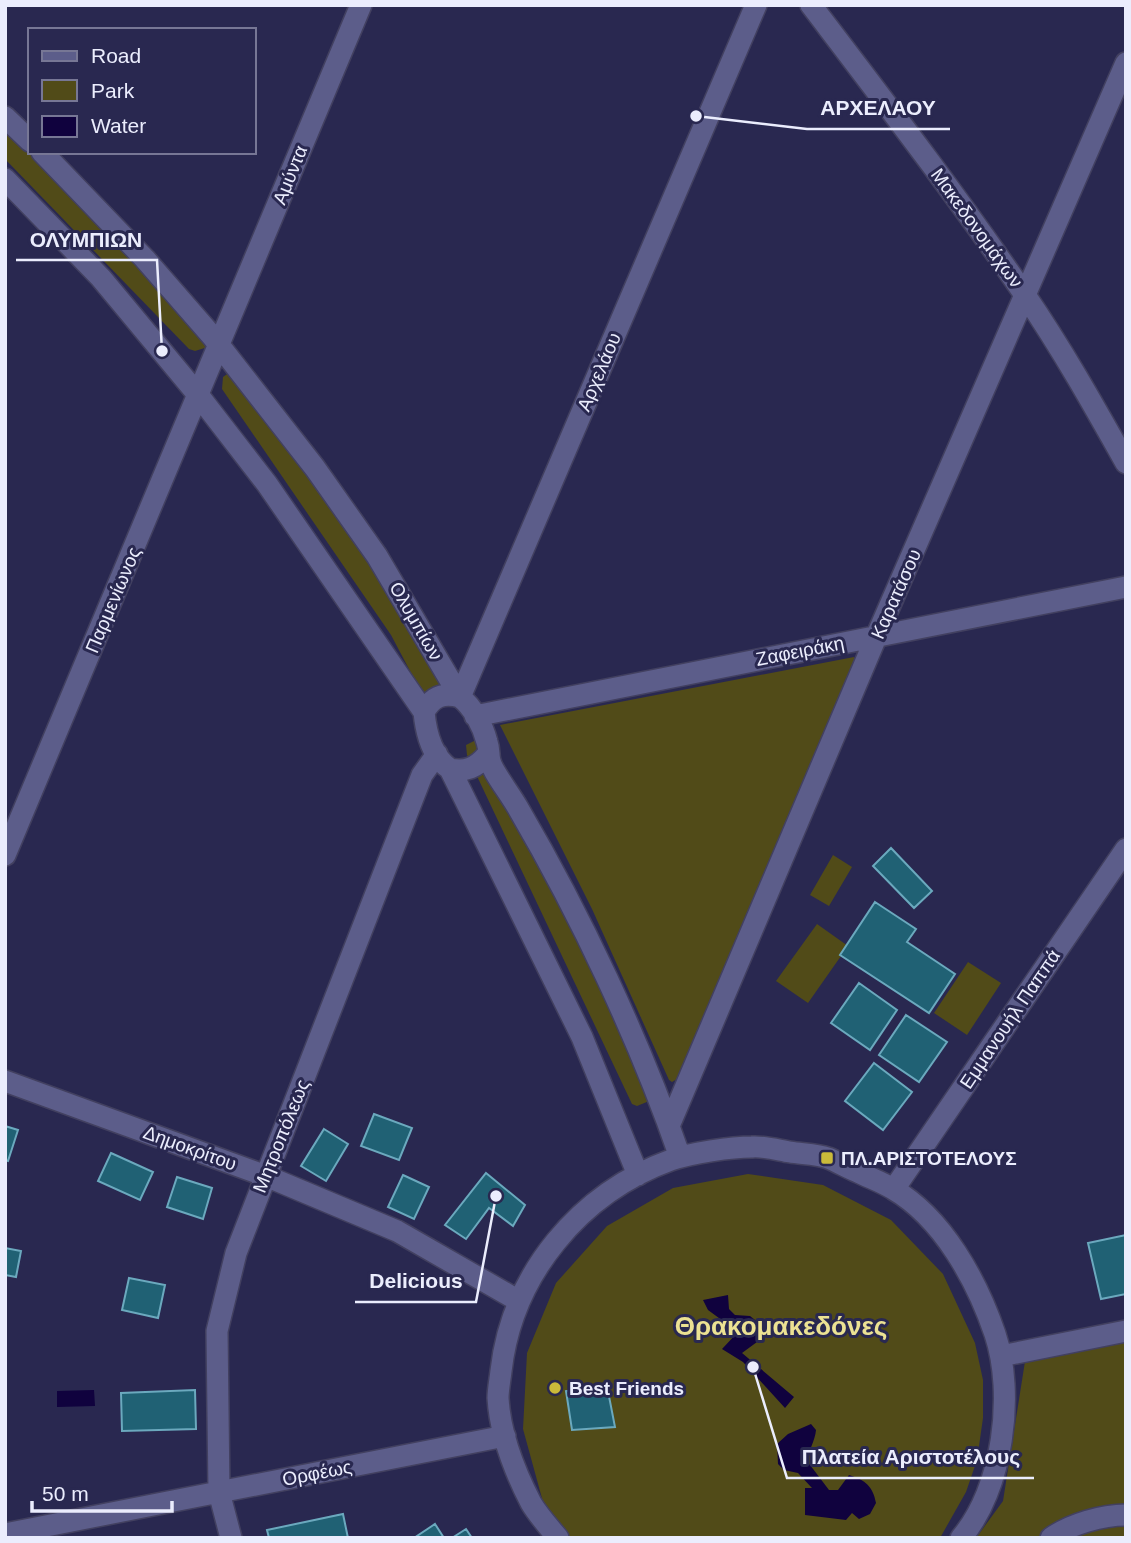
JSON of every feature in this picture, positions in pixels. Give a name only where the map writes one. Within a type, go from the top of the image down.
[{"type":"street","name":"Αμύντα","points":[[220,346],[361,5]]},
{"type":"street","name":"Αρχελάου","points":[[460,697],[757,5]]},
{"type":"street","name":"Μακεδονομάχων","points":[[811,5],[920,148],[1026,296],[1087,393],[1126,463]]},
{"type":"street","name":"Καρατάσου","points":[[669,1126],[877,635],[1126,62]]},
{"type":"street","points":[[5,117],[28,139]]},
{"type":"street","name":"Ολυμπίων","points":[[44,154],[145,259],[220,346],[349,514],[415,618],[460,697],[475,716],[488,743],[487,755],[571,906],[635,1041],[680,1157]]},
{"type":"street","points":[[5,179],[101,278],[199,396],[267,484],[424,712],[429,740],[443,762],[582,1037],[638,1175]]},
{"type":"street","name":"Παρμενίωνος","points":[[5,855],[220,346]]},
{"type":"street","name":"Ζαφειράκη","points":[[475,716],[1126,587]]},
{"type":"street","points":[[424,712],[436,697],[460,697]]},
{"type":"street","points":[[443,762],[460,771],[472,768],[487,755]]},
{"type":"street","name":"Μητροπόλεως","points":[[231,1538],[219,1492],[217,1331],[236,1253],[422,775],[443,762]]},
{"type":"street","name":"Εμμανουήλ Παππά","points":[[894,1189],[1126,849]]},
{"type":"street","name":"Δημοκρίτου","points":[[5,1081],[265,1176],[397,1231],[519,1301]]},
{"type":"street","points":[[558,1538],[532,1505],[505,1436],[498,1398],[504,1347],[529,1279],[551,1246],[593,1203],[638,1175],[680,1157],[754,1146],[827,1158],[894,1189],[919,1210],[961,1258],[987,1310],[1001,1356],[1006,1406],[996,1470],[971,1527],[961,1538]]},
{"type":"street","points":[[1001,1356],[1126,1331]]},
{"type":"street","name":"Ορφέως","points":[[5,1534],[505,1436]]},
{"type":"street","points":[[1051,1538],[1094,1520],[1126,1515]]},
{"type":"green space","points":[[5,112],[28,132],[28,154],[48,154],[208,347],[195,351],[189,349],[5,159]]},
{"type":"green space","points":[[237,367],[460,697],[428,705],[391,635],[222,389],[223,377]]},
{"type":"green space","points":[[854,657],[856,661],[722,981],[677,1079],[672,1082],[592,909],[500,725]]},
{"type":"green space","points":[[480,738],[659,1097],[637,1106],[632,1104],[467,755],[466,745]]},
{"type":"green space","points":[[833,855],[852,867],[829,906],[810,895]]},
{"type":"green space","points":[[817,924],[848,946],[808,1003],[776,981]]},
{"type":"green space","points":[[968,962],[1001,983],[967,1035],[934,1013]]},
{"type":"green space","points":[[748,1174],[823,1185],[891,1220],[943,1274],[975,1343],[983,1380],[983,1418],[977,1460],[966,1492],[940,1538],[568,1538],[543,1502],[523,1429],[527,1353],[556,1283],[607,1226],[673,1188]]},
{"type":"green space","points":[[1126,1337],[1126,1538],[976,1538],[1003,1501],[1026,1355]]},
{"type":"water","points":[[728,1295],[729,1309],[735,1315],[750,1316],[760,1324],[757,1342],[742,1353],[794,1397],[785,1408],[743,1362],[722,1349],[738,1332],[708,1310],[703,1300]]},
{"type":"water","points":[[94,1390],[95,1406],[57,1407],[57,1391]]},
{"type":"water","points":[[811,1424],[816,1430],[807,1461],[829,1490],[838,1490],[849,1475],[867,1484],[876,1503],[870,1514],[859,1519],[852,1513],[846,1520],[805,1515],[805,1488],[812,1488],[798,1473],[784,1470],[778,1464],[777,1444],[788,1434]]},
{"type":"building","points":[[891,848],[932,891],[914,908],[873,866]]},
{"type":"building","points":[[875,902],[916,929],[907,942],[955,974],[929,1013],[840,955]]},
{"type":"building","points":[[859,983],[897,1010],[870,1050],[831,1023]]},
{"type":"building","points":[[906,1015],[947,1042],[919,1082],[879,1055]]},
{"type":"building","points":[[874,1063],[912,1092],[883,1130],[845,1101]]},
{"type":"building","points":[[374,1114],[412,1128],[399,1160],[361,1146]]},
{"type":"building","points":[[5,1126],[18,1130],[8,1161],[5,1160]]},
{"type":"building","points":[[324,1129],[348,1144],[326,1181],[301,1166]]},
{"type":"building","points":[[111,1153],[153,1172],[140,1200],[98,1181]]},
{"type":"building","points":[[486,1173],[525,1205],[513,1226],[489,1208],[466,1239],[445,1225]]},
{"type":"building","points":[[403,1175],[429,1187],[414,1219],[388,1207]]},
{"type":"building","points":[[177,1177],[212,1188],[203,1219],[167,1207]]},
{"type":"building","points":[[1126,1235],[1126,1294],[1101,1299],[1088,1243]]},
{"type":"building","points":[[5,1248],[21,1251],[16,1277],[5,1275]]},
{"type":"building","points":[[129,1278],[165,1285],[158,1318],[122,1310]]},
{"type":"building","points":[[607,1386],[615,1427],[572,1430],[566,1391]]},
{"type":"building","points":[[195,1390],[196,1429],[122,1431],[121,1393]]},
{"type":"building","points":[[343,1514],[348,1538],[269,1538],[267,1530]]},
{"type":"building","points":[[435,1524],[444,1538],[414,1538]]},
{"type":"building","points":[[466,1529],[472,1538],[452,1538]]},
{"type":"place","name":"ΑΡΧΕΛΑΟΥ","points":[[696,116]]},
{"type":"place","name":"ΟΛΥΜΠΙΩΝ","points":[[162,351]]},
{"type":"place","name":"ΠΛ.ΑΡΙΣΤΟΤΕΛΟΥΣ","points":[[827,1158]]},
{"type":"place","name":"Delicious","points":[[496,1196]]},
{"type":"place","name":"Πλατεία Αριστοτέλους","points":[[753,1367]]},
{"type":"place","name":"Best Friends","points":[[555,1388]]},
{"type":"district","name":"Θρακομακεδόνες","points":[[781,1326]]}]
